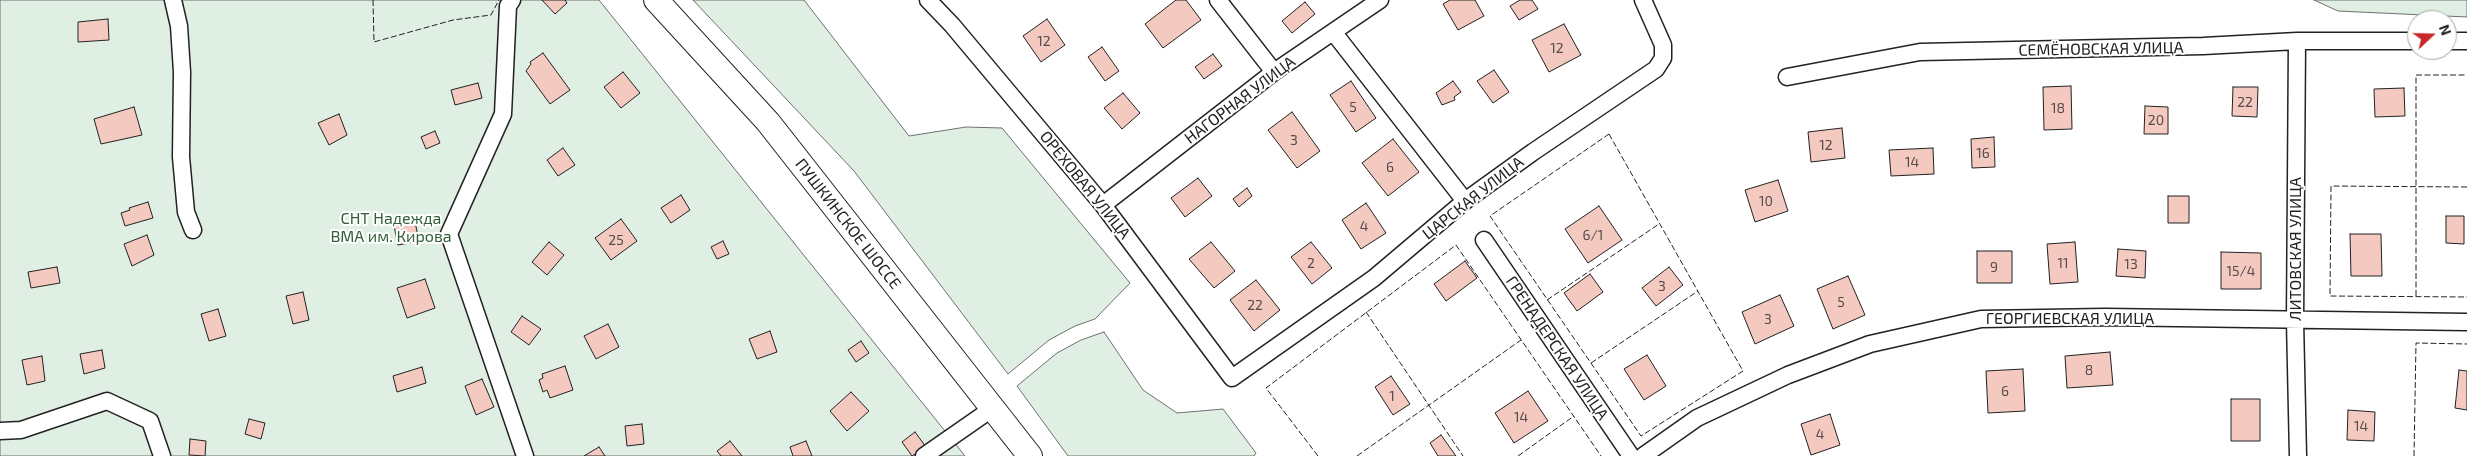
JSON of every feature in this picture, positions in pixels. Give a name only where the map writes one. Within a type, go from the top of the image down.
[{"type":"main road","name":"ПУШКИНСКОЕ ШОССЕ","points":[[656,0],[768,122],[1030,456]]},
{"type":"street","points":[[173,0],[179,26],[182,72],[183,176],[186,212],[193,230]]},
{"type":"street","points":[[512,0],[508,6],[503,114],[449,234],[525,456]]},
{"type":"street","name":"ОРЕХОВАЯ УЛИЦА","points":[[928,0],[952,25],[1103,205],[1232,378]]},
{"type":"street","points":[[1218,0],[1274,72]]},
{"type":"street","name":"НАГОРНАЯ УЛИЦА","points":[[1103,205],[1274,72],[1380,0]]},
{"type":"street","name":"ЦАРСКАЯ УЛИЦА","points":[[1232,378],[1374,278],[1465,201],[1533,152],[1656,69],[1663,58],[1664,45],[1643,0]]},
{"type":"street","points":[[1334,33],[1465,201]]},
{"type":"street","name":"СЕМЁНОВСКАЯ УЛИЦА","points":[[1787,77],[1920,52],[2204,46],[2298,41],[2407,41]]},
{"type":"street","name":"ЛИТОВСКАЯ УЛИЦА","points":[[2298,41],[2295,321],[2298,456]]},
{"type":"street","name":"ГРЕНАДЕРСКАЯ УЛИЦА","points":[[1484,240],[1631,456]]},
{"type":"street","name":"ГЕОРГИЕВСКАЯ УЛИЦА","points":[[1643,456],[1696,418],[1788,375],[1870,344],[1981,319],[2105,317],[2467,322]]},
{"type":"street","points":[[0,431],[21,430],[107,401],[150,421],[162,456]]},
{"type":"street","points":[[924,456],[993,408]]},
{"type":"green space","name":"СНТ Надежда ВМА им. Кирова","points":[[0,0],[599,0],[965,456],[0,456]]},
{"type":"green space","points":[[693,0],[804,0],[909,136],[966,127],[1002,128],[1130,283],[1095,319],[1075,326],[1049,340],[1008,374],[854,171]]},
{"type":"green space","points":[[2314,0],[2467,0],[2467,17],[2457,17],[2457,10],[2407,10],[2407,14],[2338,11]]},
{"type":"green space","points":[[1104,332],[1143,390],[1177,413],[1223,409],[1256,453],[1254,456],[1068,456],[1017,386],[1057,353],[1081,340]]},
{"type":"building","points":[[542,0],[565,0],[567,3],[555,14]]},
{"type":"building","points":[[1176,0],[1186,0],[1201,20],[1163,48],[1145,24]]},
{"type":"building","points":[[1450,0],[1475,0],[1484,16],[1458,30],[1443,4]]},
{"type":"building","points":[[1520,0],[1532,0],[1538,9],[1519,20],[1510,6]]},
{"type":"building","points":[[1305,2],[1315,14],[1292,33],[1282,21]]},
{"type":"building","points":[[108,19],[109,40],[78,42],[78,22]]},
{"type":"building","points":[[1047,19],[1065,45],[1041,62],[1023,36]]},
{"type":"building","points":[[1564,24],[1581,55],[1549,72],[1532,40]]},
{"type":"building","points":[[1102,47],[1119,71],[1105,81],[1088,57]]},
{"type":"building","points":[[543,53],[570,90],[550,104],[526,71],[531,64],[530,62]]},
{"type":"building","points":[[1213,54],[1222,66],[1204,79],[1195,67]]},
{"type":"building","points":[[1494,70],[1509,92],[1493,103],[1477,81]]},
{"type":"building","points":[[623,72],[640,93],[621,108],[604,87]]},
{"type":"building","points":[[1351,81],[1376,118],[1356,132],[1330,95]]},
{"type":"building","points":[[1453,81],[1461,92],[1454,97],[1455,100],[1442,105],[1436,93]]},
{"type":"building","points":[[478,83],[482,98],[455,105],[451,90]]},
{"type":"building","points":[[2071,86],[2072,129],[2044,130],[2043,87]]},
{"type":"building","points":[[2233,87],[2258,87],[2257,117],[2232,116]]},
{"type":"building","points":[[2404,88],[2405,116],[2375,117],[2374,89]]},
{"type":"building","points":[[1123,93],[1140,113],[1122,129],[1104,108]]},
{"type":"building","points":[[2145,106],[2168,107],[2168,134],[2144,134]]},
{"type":"building","points":[[134,107],[142,135],[101,144],[94,119]]},
{"type":"building","points":[[1292,112],[1320,151],[1297,168],[1268,130]]},
{"type":"building","points":[[339,114],[347,135],[329,145],[318,123]]},
{"type":"building","points":[[1842,128],[1845,158],[1811,162],[1808,132]]},
{"type":"building","points":[[435,131],[440,143],[426,149],[421,137]]},
{"type":"building","points":[[1994,137],[1995,167],[1972,168],[1971,139]]},
{"type":"building","points":[[1393,139],[1419,172],[1388,196],[1362,163]]},
{"type":"building","points":[[563,148],[575,165],[558,176],[547,160]]},
{"type":"building","points":[[1933,148],[1934,174],[1891,176],[1889,150]]},
{"type":"building","points":[[1198,178],[1212,196],[1185,217],[1171,198]]},
{"type":"building","points":[[1778,180],[1788,211],[1755,222],[1745,190]]},
{"type":"building","points":[[1247,188],[1252,196],[1239,207],[1233,199]]},
{"type":"building","points":[[681,195],[690,210],[671,223],[661,208]]},
{"type":"building","points":[[2168,196],[2189,196],[2189,223],[2168,223]]},
{"type":"building","points":[[148,202],[153,218],[125,226],[121,213],[130,210],[129,208]]},
{"type":"building","points":[[1366,203],[1386,233],[1361,249],[1342,220]]},
{"type":"building","points":[[1599,206],[1622,240],[1588,263],[1565,229]]},
{"type":"building","points":[[2446,216],[2464,216],[2464,244],[2446,243]]},
{"type":"building","points":[[414,217],[419,241],[398,245],[393,221]]},
{"type":"building","points":[[621,219],[637,241],[611,260],[595,238]]},
{"type":"building","points":[[2350,234],[2381,234],[2382,276],[2351,276]]},
{"type":"building","points":[[147,235],[154,255],[132,266],[124,244]]},
{"type":"building","points":[[723,241],[729,254],[717,259],[711,247]]},
{"type":"building","points":[[549,242],[564,255],[547,275],[532,262]]},
{"type":"building","points":[[1211,242],[1235,271],[1214,288],[1189,259]]},
{"type":"building","points":[[1311,242],[1332,268],[1312,284],[1291,257]]},
{"type":"building","points":[[2075,242],[2078,282],[2050,284],[2047,244]]},
{"type":"building","points":[[2118,249],[2146,251],[2145,278],[2116,276]]},
{"type":"building","points":[[1977,251],[2012,251],[2012,283],[1977,283]]},
{"type":"building","points":[[2221,252],[2261,253],[2261,289],[2221,289]]},
{"type":"building","points":[[1465,261],[1477,278],[1446,301],[1434,284]]},
{"type":"building","points":[[57,267],[60,283],[31,288],[28,272]]},
{"type":"building","points":[[1669,267],[1683,285],[1656,306],[1642,288]]},
{"type":"building","points":[[1590,274],[1603,292],[1577,311],[1564,293]]},
{"type":"building","points":[[1848,276],[1865,315],[1833,329],[1817,289]]},
{"type":"building","points":[[425,279],[435,308],[407,318],[397,288]]},
{"type":"building","points":[[1256,280],[1280,310],[1254,331],[1230,300]]},
{"type":"building","points":[[303,292],[309,320],[293,324],[286,296]]},
{"type":"building","points":[[1780,295],[1794,326],[1755,344],[1742,312]]},
{"type":"building","points":[[218,309],[226,336],[209,341],[201,314]]},
{"type":"building","points":[[522,316],[541,329],[529,345],[511,332]]},
{"type":"building","points":[[608,324],[619,347],[596,359],[584,336]]},
{"type":"building","points":[[770,331],[777,352],[757,359],[749,339]]},
{"type":"building","points":[[861,341],[869,353],[856,362],[848,350]]},
{"type":"building","points":[[102,350],[105,368],[84,374],[80,354]]},
{"type":"building","points":[[2110,352],[2113,385],[2067,388],[2065,356]]},
{"type":"building","points":[[1647,355],[1666,386],[1644,400],[1624,369]]},
{"type":"building","points":[[42,356],[45,381],[27,385],[22,360]]},
{"type":"building","points":[[565,366],[573,390],[550,398],[547,390],[543,392],[539,380],[543,378],[542,374]]},
{"type":"building","points":[[422,367],[426,383],[397,392],[393,376]]},
{"type":"building","points":[[2023,369],[2025,411],[1988,413],[1986,371]]},
{"type":"building","points":[[2459,370],[2467,371],[2467,410],[2455,408]]},
{"type":"building","points":[[1391,376],[1410,404],[1393,415],[1375,387]]},
{"type":"building","points":[[482,379],[494,407],[476,415],[465,386]]},
{"type":"building","points":[[1528,391],[1548,421],[1514,443],[1495,413]]},
{"type":"building","points":[[851,392],[869,411],[847,431],[830,411]]},
{"type":"building","points":[[2231,399],[2260,399],[2260,441],[2231,441]]},
{"type":"building","points":[[2348,410],[2375,412],[2374,441],[2347,440]]},
{"type":"building","points":[[1830,414],[1840,445],[1811,455],[1801,424]]},
{"type":"building","points":[[249,419],[265,423],[261,439],[245,434]]},
{"type":"building","points":[[642,424],[644,444],[627,446],[625,426]]},
{"type":"building","points":[[915,432],[926,447],[912,456],[902,442]]},
{"type":"building","points":[[1441,435],[1456,456],[1438,456],[1430,443]]},
{"type":"building","points":[[190,439],[206,441],[205,456],[189,455]]},
{"type":"building","points":[[730,441],[742,456],[721,456],[717,451]]},
{"type":"building","points":[[806,441],[812,456],[793,456],[790,447]]},
{"type":"building","points":[[599,447],[605,456],[584,456]]},
{"type":"fence","points":[[373,0],[374,42],[453,20],[491,15],[499,0]]},
{"type":"fence","points":[[2416,296],[2416,75],[2467,75]]},
{"type":"fence","points":[[1609,134],[1743,371],[1641,436],[1490,216],[1609,134]]},
{"type":"fence","points":[[2467,187],[2331,186],[2330,296],[2467,297]]},
{"type":"fence","points":[[1547,300],[1659,224]]},
{"type":"fence","points":[[1318,456],[1266,388],[1456,245],[1601,456]]},
{"type":"fence","points":[[1591,363],[1698,291]]},
{"type":"fence","points":[[1366,312],[1463,456]]},
{"type":"fence","points":[[1357,456],[1521,340]]},
{"type":"fence","points":[[2414,456],[2416,343],[2467,344]]},
{"type":"fence","points":[[1518,456],[1574,416]]}]
